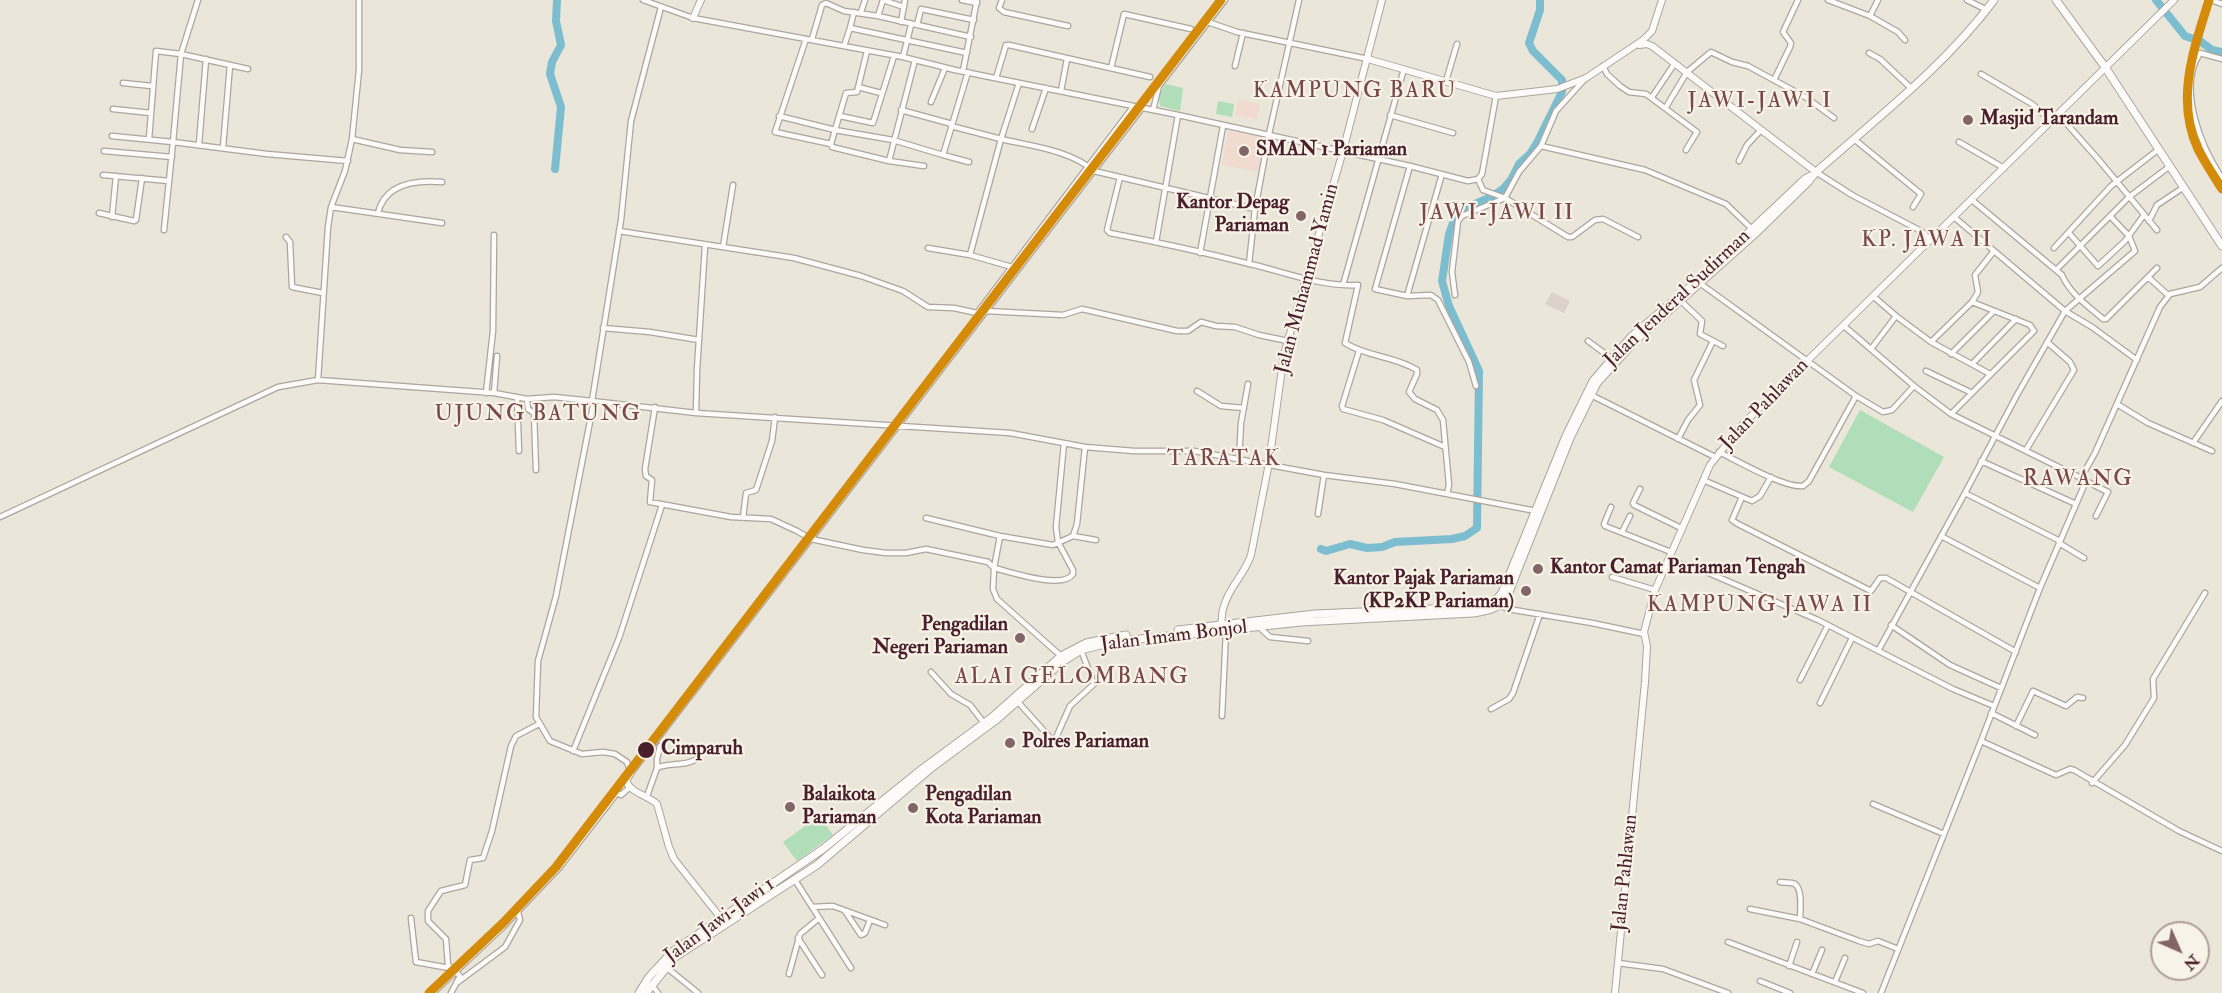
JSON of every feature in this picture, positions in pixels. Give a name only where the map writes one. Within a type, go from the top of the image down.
[{"type":"main road","name":"Jalan Jenderal Sudirman","points":[[1525,546],[1536,511],[1568,437],[1597,383],[1615,361],[1662,314],[1701,284],[1804,179],[1814,174],[1912,89],[1951,51],[1994,0]]},
{"type":"main road","points":[[2056,0],[2105,67],[2222,246]]},
{"type":"main road","name":"Jalan Jenderal Sudirman","points":[[1498,604],[1525,546],[1586,393],[1611,358],[1754,231]]},
{"type":"main road","name":"Jalan Imam Bonjol","points":[[811,857],[1018,702],[1061,656],[1095,640],[1316,618],[1400,614],[1498,604]]},
{"type":"main road","name":"Jalan Imam Bonjol","points":[[1223,629],[1259,627],[1316,618]]},
{"type":"main road","name":"Jalan Imam Bonjol","points":[[965,740],[1062,662],[1098,644],[1134,637]]},
{"type":"main road","name":"Jalan Imam Bonjol","points":[[817,866],[884,803]]},
{"type":"main road","points":[[823,849],[829,857]]},
{"type":"main road","points":[[811,857],[817,866]]},
{"type":"main road","name":"Jalan Jawi-Jawi 1","points":[[639,993],[649,977],[673,954],[720,918],[811,857]]},
{"type":"main road","name":"Jalan Jawi-Jawi 1","points":[[646,993],[673,954],[817,866]]},
{"type":"main road","points":[[752,896],[756,904]]},
{"type":"street","points":[[164,230],[181,54],[198,0]]},
{"type":"street","points":[[318,380],[331,207],[348,161],[352,139],[359,70],[359,0]]},
{"type":"street","points":[[646,0],[693,18],[903,57],[945,68],[1269,134],[1468,181],[1478,179],[1483,171],[1496,96]]},
{"type":"street","points":[[693,18],[701,0]]},
{"type":"street","points":[[838,8],[841,0]]},
{"type":"street","points":[[861,12],[865,0]]},
{"type":"street","points":[[878,16],[883,0],[904,7]]},
{"type":"street","points":[[901,22],[906,0]]},
{"type":"street","points":[[917,26],[924,0]]},
{"type":"street","points":[[943,155],[966,71],[967,53],[977,1],[962,0]]},
{"type":"street","points":[[1002,0],[999,8],[1004,12],[1068,27]]},
{"type":"street","points":[[1153,110],[1159,86],[1225,0]]},
{"type":"street","points":[[1249,264],[1269,134],[1299,0]]},
{"type":"street","name":"Jalan Muhammad Yamin","points":[[1223,629],[1222,614],[1226,599],[1249,562],[1269,463],[1288,341],[1343,151],[1382,0]]},
{"type":"street","points":[[1652,46],[1652,31],[1662,0]]},
{"type":"street","points":[[1774,80],[1790,47],[1791,43],[1783,32],[1798,0]]},
{"type":"street","points":[[1828,0],[1870,16],[1898,32],[1905,40]]},
{"type":"street","points":[[1870,16],[1878,0]]},
{"type":"street","points":[[1967,0],[1987,10]]},
{"type":"street","name":"Jalan Pahlawan","points":[[1615,993],[1646,663],[1647,646],[1644,634],[1655,591],[1703,480],[1717,455],[1742,425],[2174,0]]},
{"type":"street","points":[[2211,0],[2222,4]]},
{"type":"street","points":[[812,39],[824,3],[854,12],[971,37]]},
{"type":"street","points":[[631,773],[627,762],[615,754],[603,752],[582,754],[550,741],[536,717],[538,662],[556,596],[593,401],[620,231],[630,121],[661,7]]},
{"type":"street","points":[[921,9],[974,20]]},
{"type":"street","points":[[844,46],[854,12]]},
{"type":"street","points":[[1111,68],[1124,14],[1191,29]]},
{"type":"street","points":[[1208,22],[1243,33],[1376,60],[1496,96],[1557,89],[1573,84],[1586,78],[1652,31]]},
{"type":"street","points":[[903,57],[911,25]]},
{"type":"street","points":[[850,28],[967,53]]},
{"type":"street","points":[[1235,66],[1243,33]]},
{"type":"street","points":[[806,39],[775,131],[778,134],[831,144],[832,147],[889,161],[924,166]]},
{"type":"street","points":[[1446,81],[1457,44]]},
{"type":"street","points":[[1633,46],[1647,44],[1652,46],[1814,174],[1922,231],[1931,240]]},
{"type":"street","points":[[996,78],[1006,45],[1150,77]]},
{"type":"street","points":[[1371,48],[1376,60]]},
{"type":"street","points":[[149,139],[156,51],[181,54],[248,69]]},
{"type":"street","points":[[831,144],[846,93],[856,93],[867,51]]},
{"type":"street","points":[[1666,107],[1687,72],[1711,52],[1732,62],[1748,66],[1807,98],[1834,118]]},
{"type":"street","points":[[1869,52],[1880,59],[1912,89]]},
{"type":"street","points":[[2222,59],[2203,52],[2197,56],[2192,80],[2192,109],[2204,145],[2222,178]]},
{"type":"street","points":[[840,116],[873,123],[894,56]]},
{"type":"street","points":[[200,144],[206,59]]},
{"type":"street","points":[[1061,91],[1067,59]]},
{"type":"street","points":[[889,161],[915,60]]},
{"type":"street","points":[[1652,98],[1675,63]]},
{"type":"street","points":[[223,147],[230,65]]},
{"type":"street","points":[[1603,66],[1612,80],[1626,91],[1644,93],[1697,132],[1686,150]]},
{"type":"street","points":[[931,102],[945,68]]},
{"type":"street","points":[[1343,285],[1404,69]]},
{"type":"street","points":[[1981,74],[2032,104],[2051,121]]},
{"type":"street","points":[[1455,295],[1452,272],[1458,221],[1462,216],[1505,197],[1519,172],[1542,146],[1556,111],[1586,78]]},
{"type":"street","points":[[123,83],[153,86]]},
{"type":"street","points":[[970,255],[1001,139],[1019,83]]},
{"type":"street","points":[[858,87],[881,93]]},
{"type":"street","points":[[1032,129],[1046,88]]},
{"type":"street","points":[[620,231],[815,263],[903,291],[928,307],[954,308],[977,313],[1133,107]]},
{"type":"street","points":[[628,789],[626,781],[631,773],[1142,108]]},
{"type":"street","points":[[113,109],[151,113]]},
{"type":"street","points":[[901,110],[1059,153],[1088,165],[1094,171],[1256,209]]},
{"type":"street","points":[[2058,114],[2094,153],[2157,230]]},
{"type":"street","points":[[1156,242],[1178,115]]},
{"type":"street","points":[[779,116],[835,130],[893,140],[969,162]]},
{"type":"street","points":[[1390,116],[1453,134]]},
{"type":"street","points":[[1200,253],[1223,126]]},
{"type":"street","points":[[1739,162],[1747,145],[1761,130]]},
{"type":"street","points":[[112,136],[348,161]]},
{"type":"street","points":[[352,139],[400,150],[432,152]]},
{"type":"street","points":[[1854,139],[1921,194],[1913,207]]},
{"type":"street","points":[[1959,142],[2004,168]]},
{"type":"street","points":[[1542,146],[1645,170],[1726,204],[1754,231]]},
{"type":"street","points":[[2054,248],[2116,182],[2159,149]]},
{"type":"street","points":[[104,151],[172,157]]},
{"type":"street","points":[[1410,166],[1375,289],[1407,296],[1431,296],[1438,300],[1466,356],[1476,386]]},
{"type":"street","points":[[2056,270],[2129,196],[2170,166]]},
{"type":"street","points":[[1407,296],[1442,174]]},
{"type":"street","points":[[103,175],[169,180]]},
{"type":"street","points":[[112,217],[116,176]]},
{"type":"street","points":[[1120,177],[1108,231],[1305,279],[1358,285],[1345,342],[1359,351],[1393,359],[1417,370],[1408,392],[1415,399],[1429,405],[1439,413],[1444,424],[1449,485],[1447,494]]},
{"type":"street","points":[[99,213],[134,222],[137,219],[142,178]]},
{"type":"street","points":[[1478,179],[1481,189],[1505,197],[1570,238],[1595,220],[1604,219],[1638,237]]},
{"type":"street","points":[[378,213],[386,196],[398,187],[422,181],[442,183]]},
{"type":"street","points":[[723,247],[733,185]]},
{"type":"street","points":[[2149,221],[2157,205],[2184,188]]},
{"type":"street","points":[[1972,200],[2056,270],[2079,299],[2105,319],[2157,268]]},
{"type":"street","points":[[331,207],[442,223]]},
{"type":"street","points":[[2069,233],[2098,266],[2118,250],[2144,215]]},
{"type":"street","points":[[1878,651],[2065,311],[2134,253],[2129,236],[2110,216]]},
{"type":"street","points":[[1954,218],[2065,311],[2092,327],[2137,360]]},
{"type":"street","points":[[486,393],[493,331],[495,234]]},
{"type":"street","points":[[286,237],[290,242],[292,287],[323,293]]},
{"type":"street","points":[[696,413],[705,246]]},
{"type":"street","points":[[928,248],[970,255],[1012,267]]},
{"type":"street","points":[[1931,342],[1972,302],[1978,292],[1974,275],[1994,251]]},
{"type":"street","points":[[2168,295],[2200,287],[2222,268]]},
{"type":"street","points":[[2148,277],[2168,295]]},
{"type":"street","points":[[1701,284],[1856,396],[1881,411],[1888,412],[1914,386]]},
{"type":"street","points":[[1881,993],[2084,479],[2168,295]]},
{"type":"street","points":[[1874,297],[1931,342],[1990,374]]},
{"type":"street","points":[[1681,301],[1702,321],[1700,334],[1724,346]]},
{"type":"street","points":[[1951,414],[2034,332],[2030,325],[1972,302]]},
{"type":"street","points":[[986,311],[1064,315],[1082,309],[1177,331],[1188,331],[1201,322],[1220,327],[1235,327],[1288,341]]},
{"type":"street","points":[[1951,354],[1994,311]]},
{"type":"street","points":[[1871,349],[1896,316]]},
{"type":"street","points":[[1972,364],[2016,319]]},
{"type":"street","points":[[1844,326],[1914,386],[1951,414],[2108,492],[2096,516]]},
{"type":"street","points":[[603,328],[650,332],[699,340]]},
{"type":"street","points":[[1588,341],[1611,358]]},
{"type":"street","points":[[1678,439],[1688,420],[1700,405],[1694,380],[1713,341]]},
{"type":"street","points":[[2026,450],[2074,370],[2070,362],[2047,342]]},
{"type":"street","points":[[1359,351],[1342,405],[1343,409],[1383,420],[1445,447]]},
{"type":"street","points":[[494,393],[497,356]]},
{"type":"street","points":[[1926,371],[1972,393]]},
{"type":"street","points":[[0,517],[278,387],[318,380],[494,393],[527,399],[554,397],[696,413],[1010,433],[1085,447],[1134,451],[1194,451],[1269,463],[1324,475],[1395,484],[1536,511]]},
{"type":"street","points":[[1239,460],[1248,384]]},
{"type":"street","points":[[1197,391],[1221,406],[1244,408]]},
{"type":"street","points":[[1591,395],[1678,439],[1795,486],[1803,486],[1807,483],[1856,396]]},
{"type":"street","points":[[517,398],[519,451]]},
{"type":"street","points":[[527,399],[528,409],[534,413],[536,470]]},
{"type":"street","points":[[2193,442],[2222,401]]},
{"type":"street","points":[[2117,404],[2142,420],[2212,451]]},
{"type":"street","points":[[655,407],[645,474],[652,480],[649,501],[743,518],[778,521],[810,539],[886,553],[906,553],[926,549],[983,561],[992,564],[994,568],[1039,579],[1064,581],[1070,579],[1073,570],[1058,542],[1055,519],[1064,443]]},
{"type":"street","points":[[743,518],[746,493],[756,489],[772,441],[775,417]]},
{"type":"street","points":[[1073,536],[1077,524],[1085,447]]},
{"type":"street","points":[[1981,461],[2076,504]]},
{"type":"street","points":[[1318,514],[1324,475]]},
{"type":"street","points":[[1703,480],[1755,500],[1771,477]]},
{"type":"street","points":[[1640,489],[1634,505],[1682,528]]},
{"type":"street","points":[[1965,493],[2060,542],[2084,558]]},
{"type":"street","points":[[1742,496],[1732,518],[1738,524],[1870,590],[1873,590],[1882,577],[2016,652]]},
{"type":"street","points":[[573,751],[619,638],[662,505]]},
{"type":"street","points":[[1611,507],[1604,525],[1671,552]]},
{"type":"street","points":[[1622,532],[1630,516]]},
{"type":"street","points":[[926,518],[1000,536],[1053,545],[1073,536],[1096,540]]},
{"type":"street","points":[[1000,536],[994,568],[993,589],[997,598],[1061,656]]},
{"type":"street","points":[[1941,536],[2040,588]]},
{"type":"street","points":[[1668,560],[1704,571],[1828,625],[1953,689],[1994,706]]},
{"type":"street","points":[[1612,577],[1655,591]]},
{"type":"street","points":[[2092,783],[2125,745],[2154,698],[2152,679],[2205,593]]},
{"type":"street","points":[[1498,604],[1644,634]]},
{"type":"street","points":[[1491,710],[1509,699],[1513,693],[1540,614]]},
{"type":"street","points":[[1800,681],[1828,625]]},
{"type":"street","points":[[1891,625],[1950,665],[2001,688]]},
{"type":"street","points":[[1259,627],[1270,637],[1308,641]]},
{"type":"street","points":[[1222,716],[1223,629]]},
{"type":"street","points":[[1820,703],[1852,638]]},
{"type":"street","points":[[1018,702],[1054,742],[1070,706],[1094,684],[1082,650]]},
{"type":"street","points":[[931,672],[951,694],[970,705],[984,723]]},
{"type":"street","points":[[2016,726],[2033,691],[2066,706],[2078,697],[2083,698]]},
{"type":"street","points":[[1991,713],[2035,735]]},
{"type":"street","points":[[449,968],[446,939],[428,921],[428,911],[441,891],[465,885],[470,860],[483,858],[492,831],[511,746],[516,736],[539,724]]},
{"type":"street","points":[[1981,741],[2056,775],[2071,769],[2179,831],[2222,851]]},
{"type":"street","points":[[646,796],[657,768],[660,746]]},
{"type":"street","points":[[657,768],[668,764],[686,763],[698,758]]},
{"type":"street","points":[[628,789],[652,799],[659,808],[674,859],[720,918]]},
{"type":"street","points":[[433,993],[518,912],[559,868],[616,793],[622,794],[628,789]]},
{"type":"street","points":[[1873,804],[1944,834]]},
{"type":"street","points":[[795,880],[851,968]]},
{"type":"street","points":[[1780,882],[1797,887],[1800,919]]},
{"type":"street","points":[[812,908],[828,905],[885,925]]},
{"type":"street","points":[[1750,909],[1800,919],[1859,941],[1869,944],[1878,941],[1898,950]]},
{"type":"street","points":[[845,911],[861,935],[865,933],[870,920]]},
{"type":"street","points":[[457,983],[505,947],[520,920],[518,912]]},
{"type":"street","points":[[411,918],[416,962],[457,971],[460,976],[452,992]]},
{"type":"street","points":[[789,974],[798,938],[804,928],[818,919]]},
{"type":"street","points":[[798,938],[822,975]]},
{"type":"street","points":[[1728,942],[1863,993]]},
{"type":"street","points":[[1789,966],[1797,942]]},
{"type":"street","points":[[1812,974],[1822,950]]},
{"type":"street","points":[[1835,982],[1845,958]]},
{"type":"street","points":[[1618,963],[1667,970],[1728,993]]},
{"type":"street","points":[[666,967],[698,993]]},
{"type":"street","points":[[1760,981],[1790,993]]},
{"type":"street","points":[[652,985],[658,993]]},
{"type":"shaded area","points":[[1238,100],[1260,104],[1257,119],[1235,115]]},
{"type":"shaded area","name":"SMAN 1 Pariaman","points":[[1228,131],[1266,138],[1260,172],[1222,165]]},
{"type":"shaded area","points":[[1552,292],[1570,301],[1564,313],[1545,304]]},
{"type":"green space","points":[[1165,84],[1183,88],[1180,111],[1160,106],[1159,96]]},
{"type":"green space","points":[[1218,101],[1234,104],[1232,117],[1216,114]]},
{"type":"green space","points":[[1860,410],[1944,457],[1913,512],[1829,467]]},
{"type":"green space","points":[[819,816],[833,835],[797,861],[783,842]]},
{"type":"waterway","points":[[555,169],[561,107],[550,74],[552,62],[561,45],[556,21],[557,0]]},
{"type":"waterway","points":[[1321,549],[1326,551],[1350,544],[1367,548],[1382,547],[1395,542],[1452,539],[1465,536],[1477,528],[1479,371],[1449,306],[1442,281],[1449,234],[1457,212],[1491,197],[1511,180],[1519,164],[1530,154],[1538,141],[1562,92],[1562,80],[1533,51],[1529,43],[1540,10],[1540,0]]},
{"type":"waterway","points":[[2156,0],[2185,36],[2200,41],[2212,50],[2222,52]]},
{"type":"transit line","points":[[429,993],[503,923],[556,867],[1221,0]]},
{"type":"transit line","points":[[2209,0],[2189,74],[2188,112],[2191,130],[2198,149],[2222,189]]},
{"type":"place","name":"Masjid Tarandam","points":[[1968,120]]},
{"type":"place","name":"SMAN 1 Pariaman","points":[[1244,151]]},
{"type":"place","name":"Kantor Depag Pariaman","points":[[1301,216]]},
{"type":"place","name":"Kantor Camat Pariaman Tengah","points":[[1538,569]]},
{"type":"place","name":"Kantor Pajak Pariaman (KP2KP Pariaman)","points":[[1526,591]]},
{"type":"place","name":"Pengadilan Negeri Pariaman","points":[[1020,638]]},
{"type":"place","name":"Polres Pariaman","points":[[1010,743]]},
{"type":"place","name":"Cimparuh","points":[[646,750]]},
{"type":"place","name":"Balaikota Pariaman","points":[[790,807]]},
{"type":"place","name":"Pengadilan Kota Pariaman","points":[[913,808]]},
{"type":"district","name":"KAMPUNG BARU","points":[[1355,92]]},
{"type":"district","name":"JAWI-JAWI I","points":[[1760,102]]},
{"type":"district","name":"JAWI-JAWI II","points":[[1497,214]]},
{"type":"district","name":"KP. JAWA II","points":[[1927,241]]},
{"type":"district","name":"UJUNG BATUNG","points":[[538,415]]},
{"type":"district","name":"TARATAK","points":[[1224,460]]},
{"type":"district","name":"RAWANG","points":[[2078,480]]},
{"type":"district","name":"KAMPUNG JAWA II","points":[[1760,606]]},
{"type":"district","name":"ALAI GELOMBANG","points":[[1072,678]]}]
